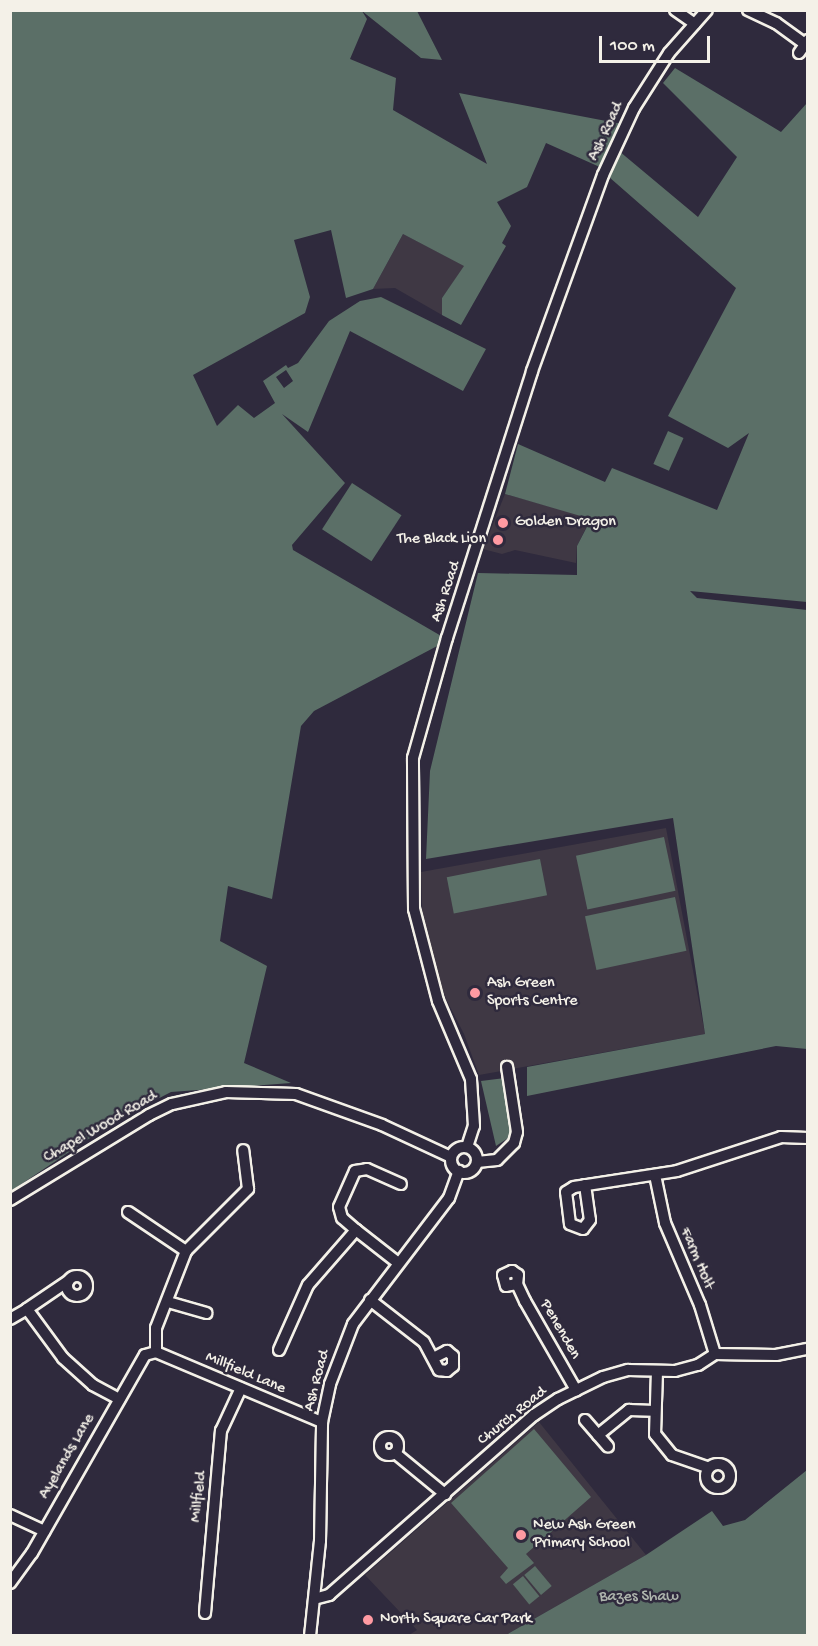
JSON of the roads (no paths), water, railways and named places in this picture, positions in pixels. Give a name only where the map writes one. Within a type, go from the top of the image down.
[{"type":"street","points":[[675,10],[695,24]]},
{"type":"street","name":"Ash Road","points":[[467,1147],[474,1126],[471,1079],[438,1001],[414,909],[413,758],[447,638],[532,371],[599,185],[634,108],[669,53],[707,10]]},
{"type":"street","points":[[748,10],[776,23],[804,46]]},
{"type":"street","points":[[477,1162],[497,1160],[514,1143],[517,1132],[507,1067]]},
{"type":"street","name":"Chapel Wood Road","points":[[10,1200],[149,1115],[172,1104],[226,1092],[296,1094],[319,1100],[452,1157]]},
{"type":"street","points":[[585,1185],[655,1175],[722,1158],[744,1146],[781,1137],[807,1138]]},
{"type":"street","points":[[467,1147],[476,1152],[477,1162],[470,1171],[459,1172],[452,1157],[457,1149],[467,1147]]},
{"type":"street","points":[[156,1352],[156,1328],[186,1251],[248,1189],[243,1150]]},
{"type":"street","points":[[397,1262],[342,1218],[339,1207],[355,1171],[367,1169],[401,1184]]},
{"type":"street","name":"Ash Road","points":[[310,1635],[320,1541],[322,1422],[341,1349],[370,1300],[397,1262],[449,1198],[459,1172]]},
{"type":"street","name":"Farm Holt","points":[[655,1175],[665,1223],[700,1305],[715,1354]]},
{"type":"street","points":[[128,1212],[186,1251]]},
{"type":"street","points":[[279,1350],[308,1285],[356,1230]]},
{"type":"street","points":[[10,1319],[68,1281]]},
{"type":"street","name":"Penenden","points":[[517,1284],[576,1390]]},
{"type":"street","points":[[370,1300],[403,1322],[435,1357]]},
{"type":"street","points":[[168,1302],[206,1312]]},
{"type":"street","points":[[27,1309],[63,1358],[93,1385],[119,1398]]},
{"type":"street","name":"Church Road","points":[[314,1599],[328,1595],[534,1414],[576,1390],[628,1370],[657,1371],[698,1365],[715,1354],[776,1355],[807,1349]]},
{"type":"street","name":"Millfield Lane","points":[[156,1352],[322,1422]]},
{"type":"street","name":"Ayelands Lane","points":[[10,1583],[44,1531],[145,1355],[156,1352]]},
{"type":"street","points":[[657,1371],[655,1434],[663,1449],[709,1468]]},
{"type":"street","name":"Millfield","points":[[205,1613],[221,1431],[241,1388]]},
{"type":"street","points":[[598,1435],[629,1410],[654,1412]]},
{"type":"street","points":[[585,1420],[608,1446]]},
{"type":"street","points":[[395,1453],[445,1494]]},
{"type":"street","points":[[10,1515],[44,1531]]},
{"type":"place","name":"Golden Dragon","points":[[503,523]]},
{"type":"place","name":"The Black Lion","points":[[498,540]]},
{"type":"place","name":"Ash Green Sports Centre","points":[[475,993]]},
{"type":"place","name":"New Ash Green Primary School","points":[[521,1535]]},
{"type":"place","name":"North Square Car Park","points":[[368,1620]]},
{"type":"park label","name":"Bazes Shaw","points":[[639,1598]]}]
